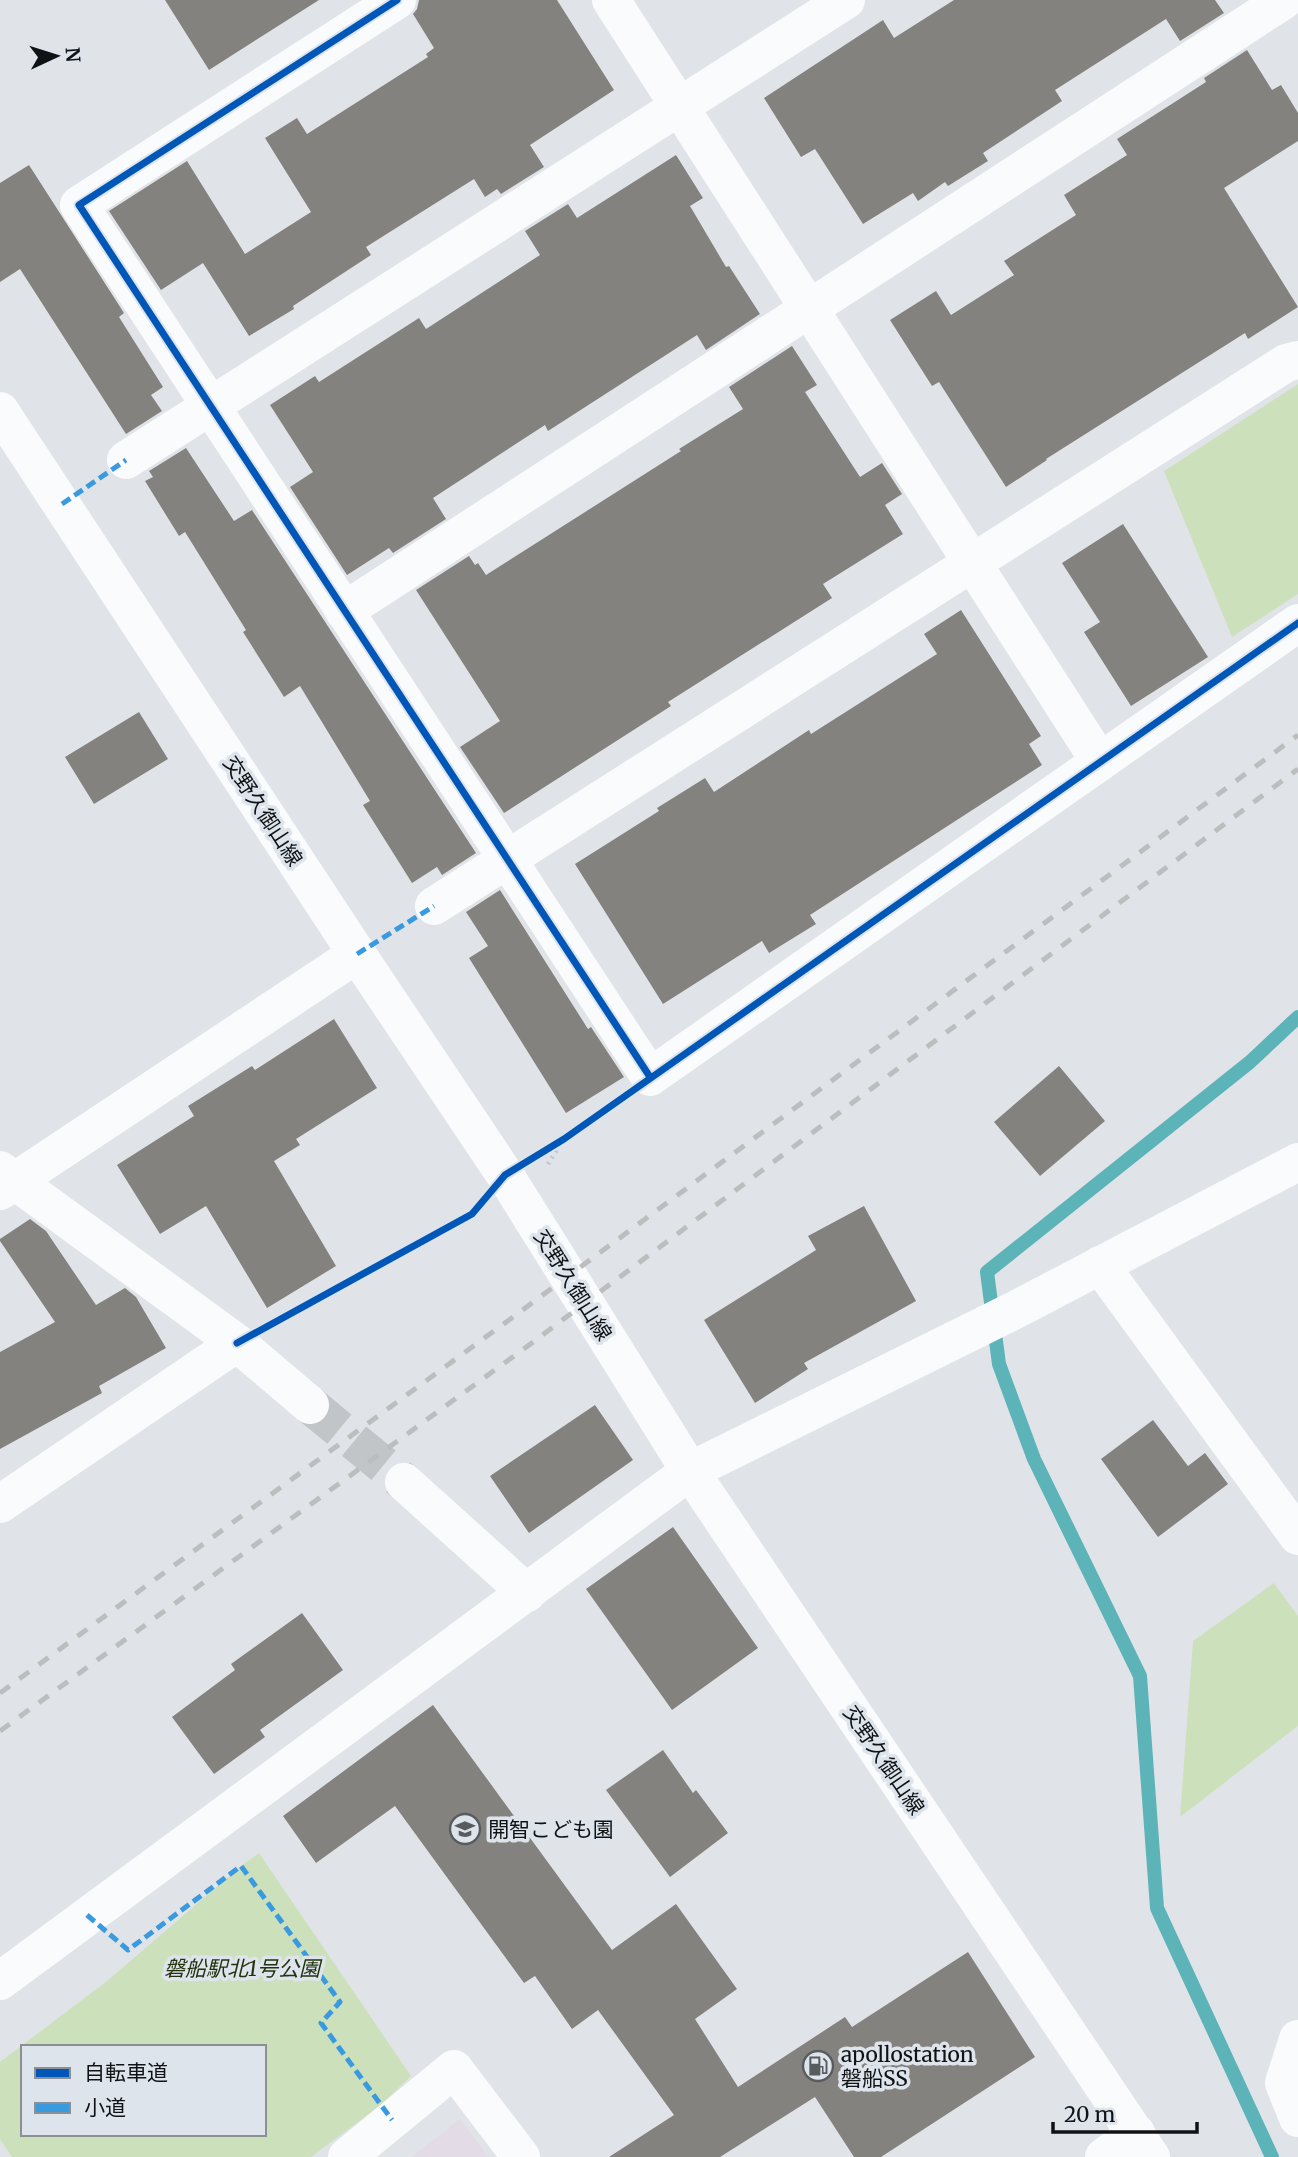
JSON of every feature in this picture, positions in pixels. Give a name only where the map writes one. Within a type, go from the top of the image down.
[{"type":"street","points":[[397,0],[79,205],[650,1077],[1298,623]]},
{"type":"street","points":[[611,0],[1100,762]]},
{"type":"street","points":[[126,460],[846,0]]},
{"type":"street","points":[[344,611],[1284,0]]},
{"type":"street","points":[[434,906],[1286,363],[1298,360]]},
{"type":"street","name":"交野久御山線","points":[[0,411],[505,1175],[690,1472],[1143,2145]]},
{"type":"street","points":[[310,1405],[237,1343],[5,1181],[357,954]]},
{"type":"street","points":[[0,1981],[690,1472],[1017,1309],[1298,1162]]},
{"type":"street","points":[[1100,1265],[1292,1515]]},
{"type":"street","points":[[0,1504],[237,1343]]},
{"type":"street","points":[[404,1482],[527,1593]]},
{"type":"street","points":[[1298,2039],[1284,2083],[1298,2118]]},
{"type":"street","points":[[347,2157],[454,2068],[521,2157]]},
{"type":"street","points":[[1104,2157],[1143,2145]]},
{"type":"path","points":[[505,1175],[575,1131]]},
{"type":"shaded area","points":[[460,2119],[488,2157],[412,2157]]},
{"type":"green space","points":[[1298,384],[1298,594],[1232,637],[1164,471]]},
{"type":"green space","points":[[1274,1583],[1298,1616],[1298,1726],[1180,1817],[1193,1641]]},
{"type":"green space","name":"磐船駅北1号公園","points":[[259,1853],[411,2076],[381,2105],[311,2157],[12,2157],[0,2139],[0,2062],[21,2046],[21,2136],[266,2136],[266,2045],[22,2045],[107,1981]]},
{"type":"building","points":[[165,0],[319,0],[209,70]]},
{"type":"building","points":[[419,0],[557,0],[614,90],[530,145],[544,167],[501,194],[497,189],[485,197],[474,179],[366,247],[371,255],[293,306],[294,309],[249,336],[203,263],[161,290],[109,211],[187,161],[245,254],[311,212],[265,138],[297,118],[307,134],[428,57],[426,54],[434,48],[413,14]]},
{"type":"building","points":[[954,0],[1215,0],[1224,13],[1180,41],[1166,19],[1055,90],[1062,101],[983,153],[988,161],[948,186],[945,182],[918,201],[913,193],[863,224],[815,149],[801,157],[764,98],[883,20],[894,38]]},
{"type":"building","points":[[1247,50],[1272,90],[1281,85],[1298,113],[1298,141],[1224,188],[1298,307],[1248,339],[1245,333],[1006,487],[939,382],[932,386],[890,320],[936,291],[951,315],[1014,275],[1004,261],[1076,215],[1064,195],[1127,155],[1117,139],[1206,82],[1204,78]]},
{"type":"building","points":[[676,155],[703,198],[690,206],[726,267],[729,266],[760,314],[706,350],[697,335],[548,431],[545,425],[433,498],[446,519],[393,553],[389,548],[347,575],[290,487],[313,472],[270,405],[315,376],[319,382],[419,318],[426,329],[540,255],[525,231],[568,204],[577,218]]},
{"type":"building","points":[[29,165],[124,313],[119,317],[163,387],[151,395],[162,411],[126,434],[20,269],[0,282],[0,183]]},
{"type":"building","points":[[792,346],[817,385],[805,392],[860,477],[882,463],[902,494],[885,505],[903,534],[823,584],[832,598],[668,702],[671,706],[504,813],[460,747],[500,721],[416,590],[469,556],[486,575],[681,451],[679,449],[743,409],[729,387]]},
{"type":"building","points":[[186,448],[234,521],[252,510],[476,853],[442,875],[437,867],[412,883],[363,805],[370,801],[300,686],[284,697],[185,532],[179,536],[145,481],[153,477],[149,471]]},
{"type":"building","points":[[1123,524],[1208,657],[1131,706],[1084,632],[1100,622],[1062,563]]},
{"type":"building","points":[[961,610],[1041,736],[1029,744],[1042,765],[810,915],[816,924],[769,953],[762,941],[663,1004],[575,864],[659,811],[657,808],[705,778],[714,792],[809,730],[811,734],[937,654],[924,634]]},
{"type":"building","points":[[139,712],[168,759],[94,804],[65,757]]},
{"type":"building","points":[[500,890],[588,1029],[591,1027],[624,1077],[566,1113],[469,958],[488,946],[466,912]]},
{"type":"building","points":[[334,1019],[377,1088],[296,1139],[300,1145],[274,1161],[336,1266],[267,1308],[206,1206],[160,1234],[117,1165],[194,1116],[188,1106],[252,1066],[255,1070]]},
{"type":"building","points":[[1059,1066],[1105,1121],[1040,1176],[994,1122]]},
{"type":"building","points":[[864,1206],[916,1301],[804,1363],[808,1369],[755,1403],[704,1320],[816,1250],[808,1236]]},
{"type":"building","points":[[30,1219],[46,1231],[96,1305],[125,1288],[136,1297],[166,1348],[99,1386],[102,1393],[0,1449],[0,1352],[55,1322],[0,1241]]},
{"type":"building","points":[[595,1405],[633,1460],[529,1533],[490,1476]]},
{"type":"building","points":[[1153,1420],[1188,1466],[1205,1453],[1228,1484],[1158,1537],[1101,1459]]},
{"type":"building","points":[[673,1527],[758,1648],[672,1710],[586,1589]]},
{"type":"building","points":[[302,1613],[343,1670],[260,1730],[265,1737],[214,1774],[172,1717],[235,1670],[231,1664]]},
{"type":"building","points":[[433,1705],[612,1950],[676,1904],[737,1989],[695,2019],[738,2087],[845,2017],[852,2027],[968,1952],[1035,2057],[881,2157],[854,2157],[815,2097],[720,2157],[609,2157],[674,2115],[598,2010],[572,2029],[535,1976],[524,1983],[395,1806],[316,1863],[283,1816]]},
{"type":"building","points":[[663,1750],[693,1793],[696,1790],[728,1833],[670,1877],[606,1790]]},
{"type":"waterway","points":[[1272,2157],[1157,1908],[1140,1676],[1034,1459],[999,1364],[987,1272],[1250,1062],[1298,1017]]},
{"type":"tunnel","points":[[310,1405],[404,1482]]},
{"type":"railway","points":[[0,1693],[509,1320],[1298,735]]},
{"type":"railway","points":[[0,1731],[525,1348],[1298,769]]},
{"type":"marked path","points":[[62,504],[126,460]]},
{"type":"marked path","points":[[357,954],[434,906]]},
{"type":"marked path","points":[[87,1915],[128,1950],[241,1866],[340,2002],[321,2023],[392,2120]]},
{"type":"cycle path","points":[[397,0],[79,205],[650,1077]]},
{"type":"cycle path","points":[[237,1343],[472,1214],[505,1175],[564,1139],[1298,623]]},
{"type":"place","name":"開智こども園","points":[[465,1829]]},
{"type":"place","name":"apollostation 磐船SS","points":[[818,2066]]}]
